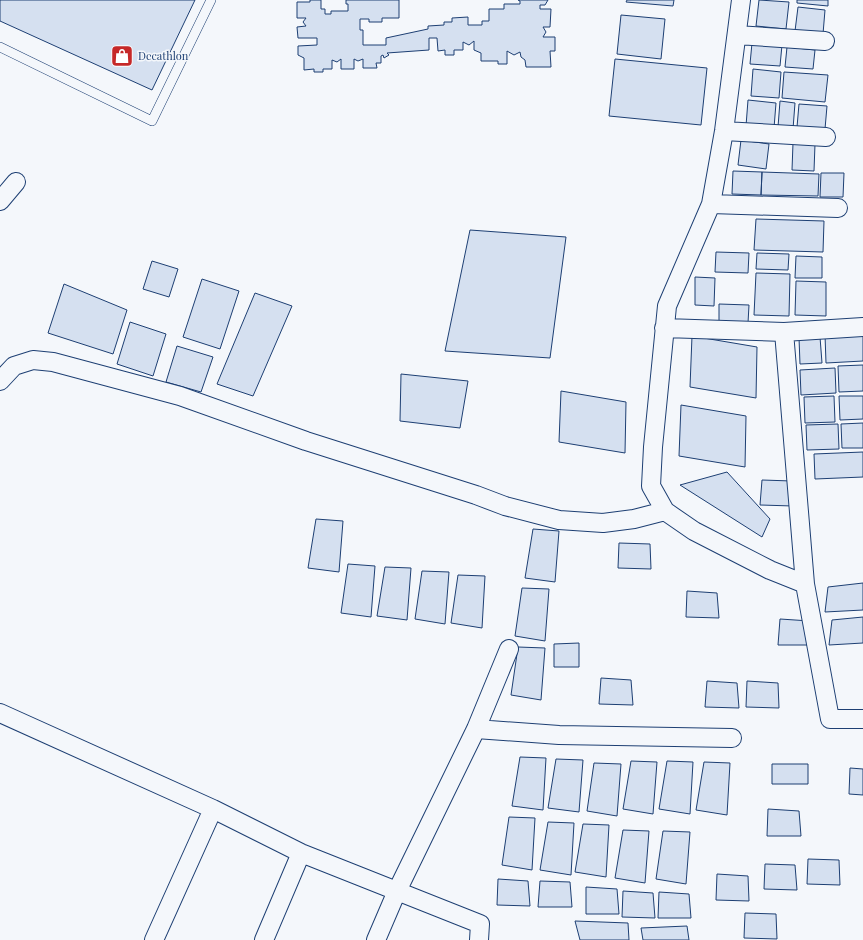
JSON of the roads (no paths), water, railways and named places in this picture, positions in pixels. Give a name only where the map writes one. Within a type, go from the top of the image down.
[{"type":"street","points":[[741,0],[724,131],[711,204],[667,306],[653,447],[652,486],[665,512],[694,531],[763,567],[805,584]]},
{"type":"street","points":[[737,35],[825,41]]},
{"type":"street","points":[[724,131],[826,137]]},
{"type":"street","points":[[0,201],[16,182]]},
{"type":"street","points":[[711,204],[838,208]]},
{"type":"street","points":[[664,328],[784,332],[863,327]]},
{"type":"street","points":[[784,332],[805,584],[830,719],[863,719]]},
{"type":"street","points":[[0,381],[14,366],[33,360],[53,362],[180,396],[306,441],[476,495],[505,506],[558,520],[603,523],[634,519],[665,512]]},
{"type":"street","points":[[376,940],[397,891],[476,729],[510,649]]},
{"type":"street","points":[[0,713],[213,809],[301,853],[480,924],[479,940]]},
{"type":"street","points":[[476,729],[558,735],[732,738]]},
{"type":"street","points":[[154,940],[213,809]]},
{"type":"street","points":[[264,940],[301,853]]},
{"type":"lane","points":[[0,47],[152,121],[211,0]]},
{"type":"place","name":"Decathlon","points":[[122,56]]}]
